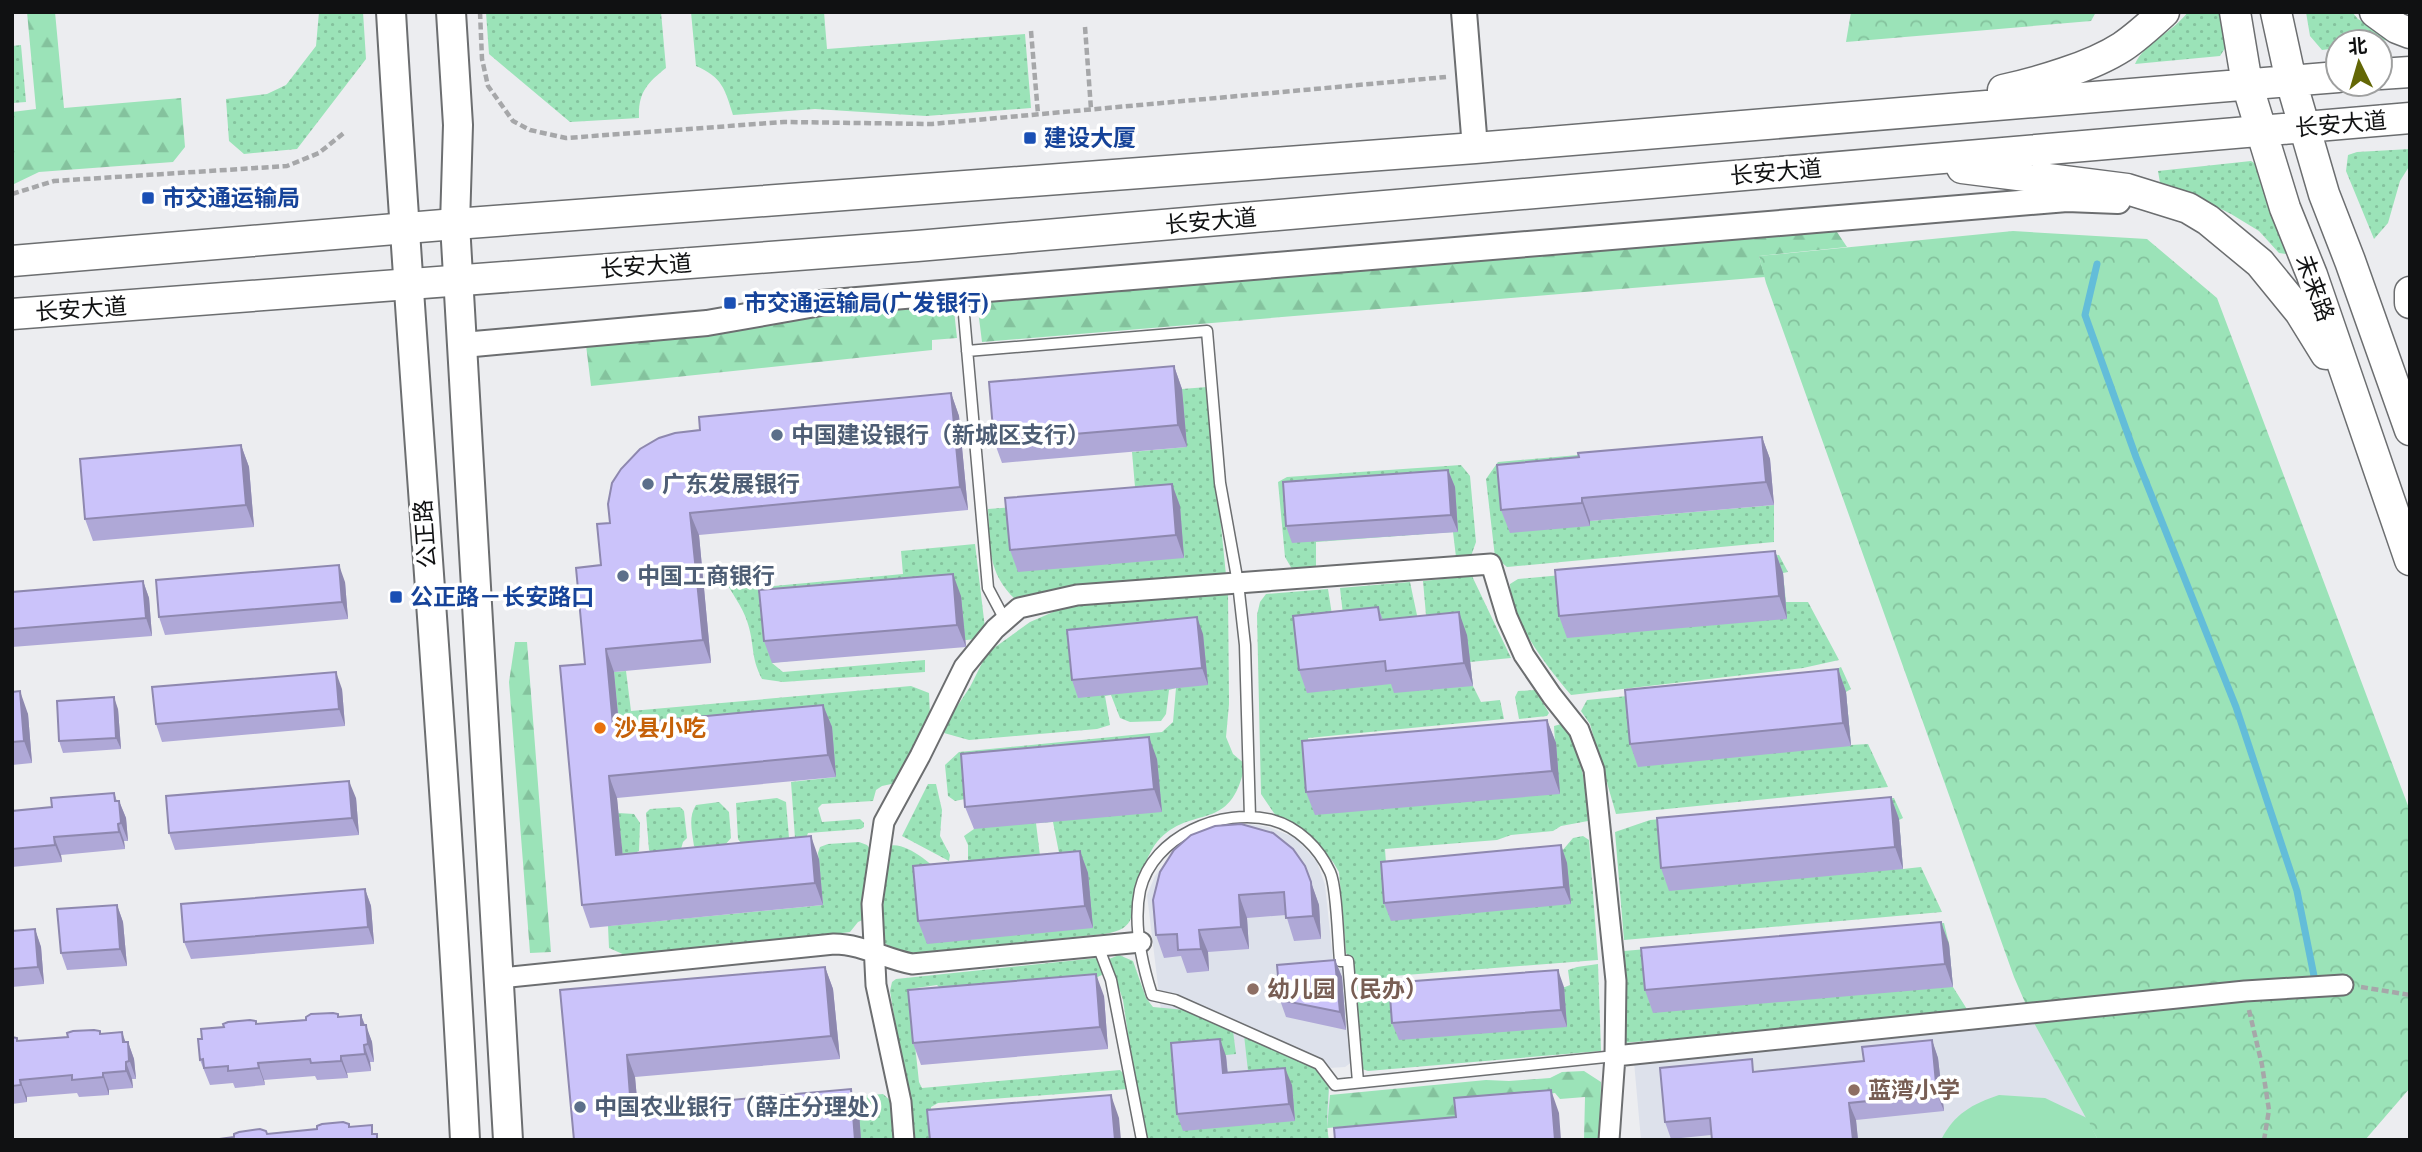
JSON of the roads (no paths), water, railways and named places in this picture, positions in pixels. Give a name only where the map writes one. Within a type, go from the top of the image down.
[{"type":"main road","name":"公正路","points":[[391,12],[456,970],[465,1140]]},
{"type":"main road","points":[[451,12],[458,125],[455,224],[508,1140]]},
{"type":"main road","points":[[1901,113],[2033,83],[2082,66],[2121,48],[2164,12]]},
{"type":"main road","name":"未来路","points":[[2235,12],[2248,84],[2285,208],[2312,275],[2410,559]]},
{"type":"main road","name":"未来路","points":[[2276,12],[2291,80],[2324,194],[2410,430]]},
{"type":"main road","points":[[2375,12],[2397,28],[2410,33]]},
{"type":"main road","name":"长安大道","points":[[12,261],[455,224],[1475,148],[2324,78]]},
{"type":"main road","name":"长安大道","points":[[12,314],[917,246],[2410,118]]},
{"type":"main road","points":[[1910,160],[2127,189],[2188,208],[2208,220],[2260,263],[2300,312],[2354,400]]},
{"type":"main road","points":[[2410,292],[2410,303]]},
{"type":"street","points":[[1464,12],[1475,148]]},
{"type":"street","points":[[463,345],[707,323],[821,303],[2067,199],[2122,201],[2186,220],[2208,220]]},
{"type":"street","points":[[904,1140],[901,1102],[876,985],[872,904],[884,822],[964,667],[995,629],[1019,608],[1077,595],[1491,564],[1507,617],[1524,655],[1579,730],[1594,770],[1616,981],[1615,1056],[1609,1140]]},
{"type":"street","points":[[500,978],[834,944],[853,944],[894,961],[912,964],[1141,942]]},
{"type":"street","points":[[1615,1056],[2269,989],[2343,985]]},
{"type":"lane","points":[[961,292],[988,588],[1005,620]]},
{"type":"lane","points":[[967,351],[1207,331],[1220,483],[1238,583],[1245,645],[1250,817]]},
{"type":"lane","points":[[1358,1082],[1348,961],[1340,961],[1332,876],[1317,850],[1293,830],[1274,821],[1250,817],[1197,827],[1173,841],[1154,860],[1141,888],[1137,912],[1152,995],[1175,1000],[1319,1064],[1335,1085],[1615,1056]]},
{"type":"lane","points":[[1098,946],[1111,980],[1142,1140]]},
{"type":"waterway","points":[[2097,264],[2085,315],[2136,457],[2236,707],[2297,891],[2314,976]]},
{"type":"place","name":"建设大厦","points":[[1030,138]]},
{"type":"place","name":"市交通运输局","points":[[148,198]]},
{"type":"place","name":"市交通运输局(广发银行)","points":[[730,303]]},
{"type":"place","name":"中国建设银行（新城区支行）","points":[[777,435]]},
{"type":"place","name":"广东发展银行","points":[[648,484]]},
{"type":"place","name":"中国工商银行","points":[[623,576]]},
{"type":"place","name":"公正路－长安路口","points":[[396,597]]},
{"type":"place","name":"沙县小吃","points":[[600,728]]},
{"type":"place","name":"幼儿园（民办）","points":[[1253,989]]},
{"type":"place","name":"蓝湾小学","points":[[1854,1090]]},
{"type":"place","name":"中国农业银行（薛庄分理处）","points":[[580,1107]]}]
